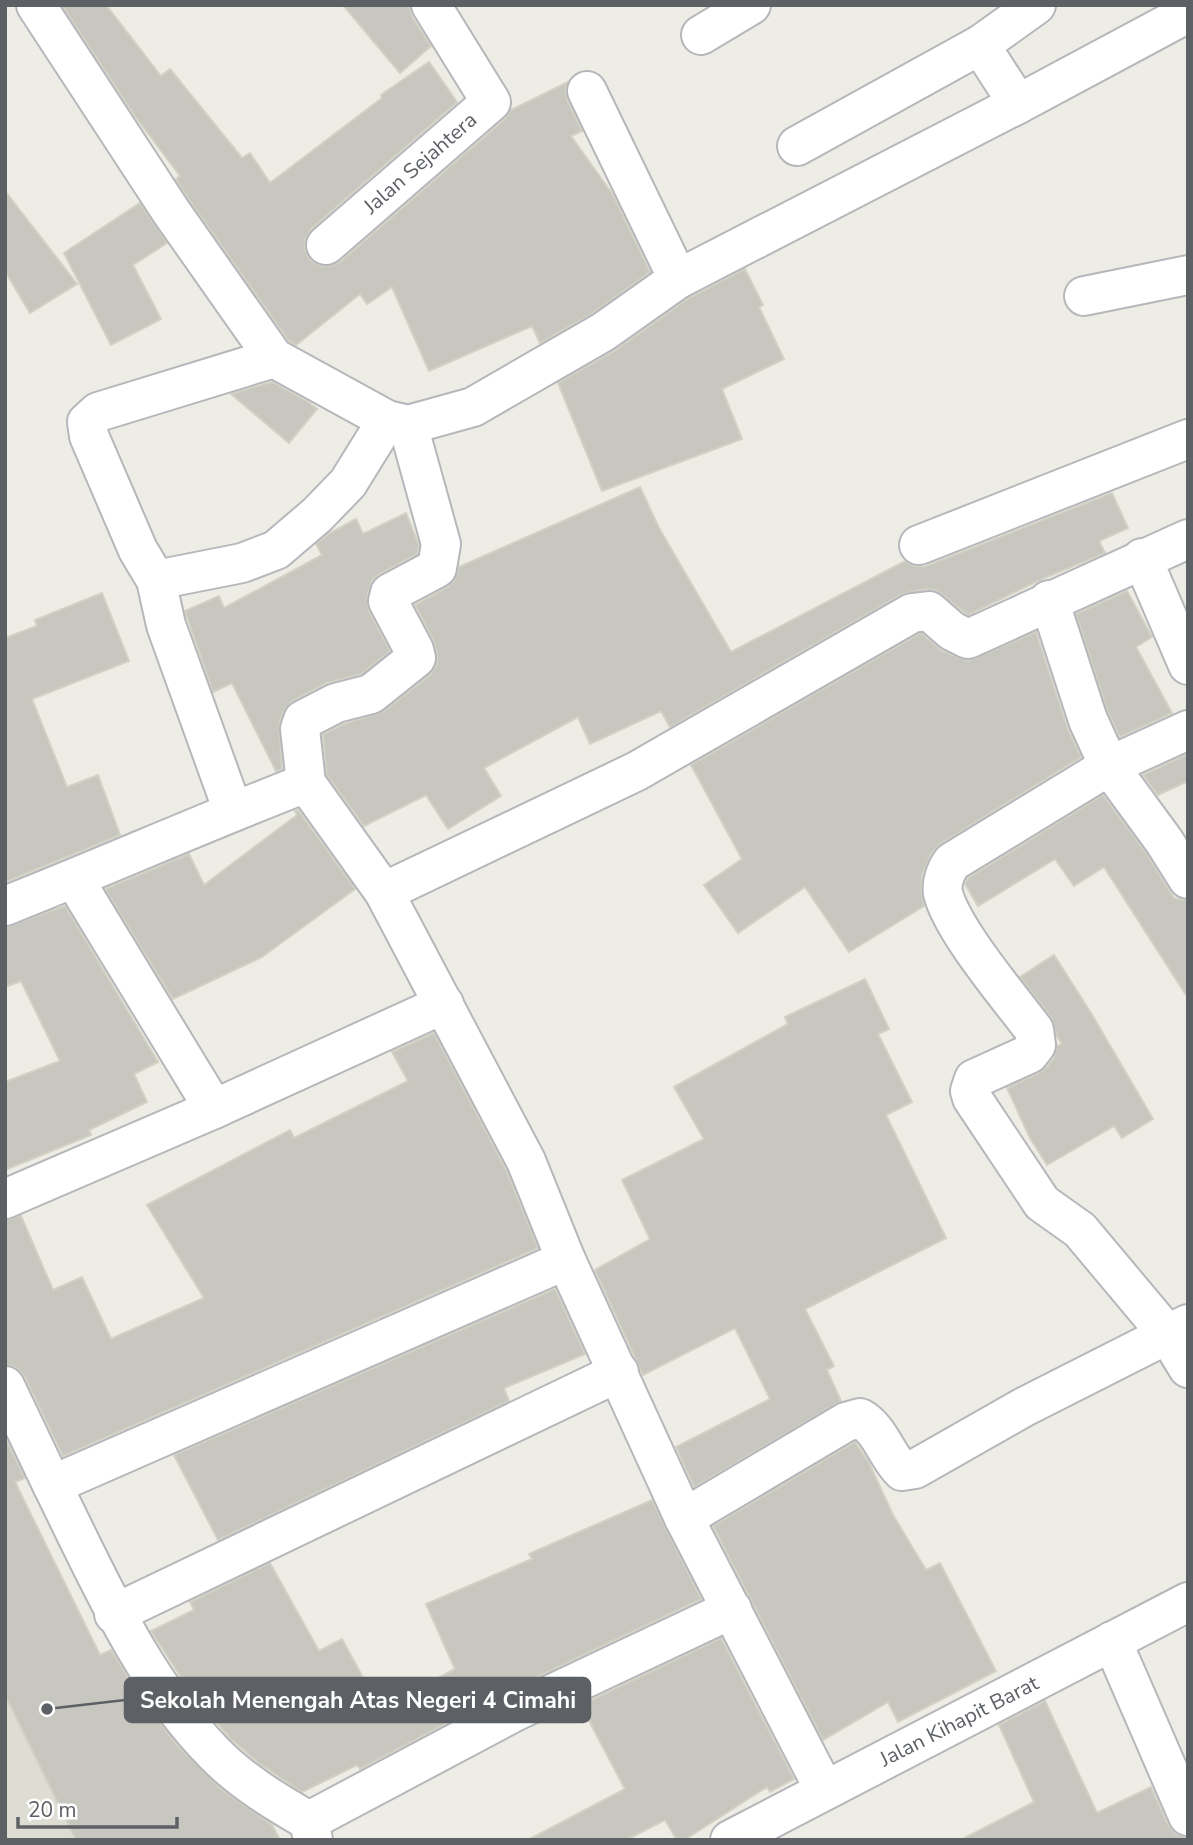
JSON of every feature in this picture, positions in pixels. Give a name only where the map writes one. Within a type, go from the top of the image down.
[{"type":"street","points":[[36,5],[172,214],[275,358],[397,422],[473,407],[603,332],[678,279],[1188,13]]},
{"type":"street","name":"Jalan Sejahtera","points":[[326,245],[491,102],[431,5]]},
{"type":"street","points":[[701,36],[751,5]]},
{"type":"street","points":[[797,146],[980,45],[1037,5]]},
{"type":"street","points":[[980,45],[1018,104]]},
{"type":"street","points":[[587,91],[678,279]]},
{"type":"street","points":[[1084,296],[1188,275]]},
{"type":"street","points":[[233,811],[166,625],[156,580],[138,550],[89,436],[87,422],[98,412],[275,358]]},
{"type":"street","points":[[156,580],[242,563],[276,550],[317,515],[348,483],[397,422]]},
{"type":"street","points":[[397,422],[441,544],[437,568],[390,593],[388,601],[416,658],[371,694],[336,703],[303,720],[300,729],[306,783],[384,892],[526,1161],[566,1260],[684,1518],[824,1789]]},
{"type":"street","points":[[919,545],[1188,439]]},
{"type":"street","points":[[384,892],[637,771],[912,613],[929,611],[952,631],[968,639],[1188,539]]},
{"type":"street","points":[[1142,558],[1188,665]]},
{"type":"street","points":[[1049,600],[1088,720],[1109,766],[1164,841],[1188,879]]},
{"type":"street","points":[[1188,730],[1109,766],[952,862],[946,870],[943,891],[960,928],[1034,1030],[1036,1045],[1029,1054],[974,1079],[970,1091],[972,1098],[1042,1203],[1080,1230],[1178,1329],[1188,1368]]},
{"type":"street","points":[[5,906],[306,783]]},
{"type":"street","points":[[74,879],[214,1109]]},
{"type":"street","points":[[5,1199],[214,1109],[444,1004]]},
{"type":"street","points":[[52,1485],[566,1260]]},
{"type":"street","points":[[684,1518],[846,1422],[860,1418],[870,1424],[892,1461],[902,1471],[915,1469],[1024,1407],[1178,1329]]},
{"type":"street","points":[[114,1614],[619,1372]]},
{"type":"street","points":[[5,1385],[114,1614],[153,1675],[190,1727],[216,1755],[311,1830],[516,1711],[732,1609]]},
{"type":"street","name":"Jalan Kihapit Barat","points":[[730,1840],[1188,1602]]},
{"type":"street","points":[[1112,1641],[1188,1816]]},
{"type":"shaded area","points":[[5,1578],[173,1840],[5,1840]]},
{"type":"building","points":[[62,5],[106,5],[161,76],[170,69],[242,158],[250,153],[270,183],[382,98],[381,95],[429,62],[457,102],[311,229],[305,239],[305,250],[310,260],[320,266],[331,266],[340,262],[505,119],[511,110],[568,82],[565,90],[567,100],[582,131],[571,136],[613,195],[650,272],[591,314],[540,343],[532,326],[429,371],[392,287],[367,304],[360,294],[296,345],[289,341],[190,201],[176,179],[180,176],[135,116]]},
{"type":"building","points":[[343,5],[409,5],[412,17],[431,46],[400,73]]},
{"type":"building","points":[[5,191],[77,284],[30,313],[5,271]]},
{"type":"building","points":[[140,203],[167,243],[133,265],[161,319],[111,345],[64,253]]},
{"type":"building","points":[[745,269],[763,305],[759,307],[784,359],[722,389],[742,439],[602,491],[558,383],[616,350],[689,298]]},
{"type":"building","points":[[272,382],[317,409],[289,443],[231,394]]},
{"type":"building","points":[[640,487],[659,528],[731,652],[905,561],[924,567],[1112,493],[1128,528],[1099,541],[1105,553],[1042,579],[968,615],[936,590],[926,589],[902,594],[670,727],[661,711],[590,744],[578,717],[484,768],[501,796],[448,829],[426,795],[364,826],[327,775],[323,734],[384,711],[430,675],[437,664],[437,653],[415,605],[448,587],[455,580],[459,567]]},
{"type":"building","points":[[406,513],[419,545],[417,554],[379,574],[372,580],[367,596],[369,611],[390,651],[361,674],[326,683],[292,701],[279,722],[282,769],[276,771],[232,683],[213,692],[185,611],[219,596],[224,608],[322,555],[316,544],[356,519],[363,534]]},
{"type":"building","points":[[1127,591],[1152,637],[1136,647],[1172,713],[1120,737],[1108,712],[1076,614]]},
{"type":"building","points":[[102,593],[129,661],[32,699],[67,787],[98,775],[120,835],[5,882],[5,638],[37,626],[35,620]]},
{"type":"building","points":[[1036,632],[1067,727],[1081,757],[940,844],[931,854],[922,875],[924,906],[849,952],[805,887],[738,933],[704,885],[742,859],[691,765],[919,634],[942,651],[968,661]]},
{"type":"building","points":[[1188,754],[1188,781],[1158,795],[1143,775]]},
{"type":"building","points":[[1103,795],[1146,853],[1174,898],[1188,901],[1188,998],[1104,867],[1074,886],[1055,859],[978,906],[965,884],[968,878]]},
{"type":"building","points":[[298,810],[355,889],[262,957],[173,999],[105,889],[189,854],[204,885],[297,815],[295,811]]},
{"type":"building","points":[[65,906],[158,1062],[134,1074],[147,1102],[89,1130],[91,1135],[5,1170],[5,1082],[60,1061],[21,981],[5,987],[5,927]]},
{"type":"building","points":[[1054,955],[1153,1119],[1122,1138],[1114,1126],[1047,1165],[1030,1138],[1007,1088],[1046,1068],[1054,1058],[1057,1046],[1062,1044],[1051,1017],[1020,977]]},
{"type":"building","points":[[865,979],[889,1029],[878,1034],[912,1102],[886,1115],[946,1238],[805,1309],[834,1366],[827,1370],[841,1401],[694,1487],[676,1447],[770,1399],[735,1328],[643,1375],[595,1270],[650,1239],[622,1180],[704,1139],[674,1087],[788,1024],[785,1017]]},
{"type":"building","points":[[434,1033],[506,1170],[538,1248],[63,1456],[25,1377],[17,1368],[5,1364],[5,1220],[21,1216],[53,1290],[82,1277],[111,1339],[204,1298],[147,1205],[290,1130],[294,1138],[408,1081],[392,1052]]},
{"type":"building","points":[[555,1289],[585,1354],[504,1388],[509,1401],[218,1540],[174,1455]]},
{"type":"building","points":[[5,1438],[25,1478],[15,1482],[100,1655],[111,1650],[136,1690],[176,1744],[221,1789],[272,1825],[280,1840],[76,1840],[5,1695]]},
{"type":"building","points":[[855,1442],[869,1463],[893,1515],[926,1570],[940,1563],[996,1671],[898,1722],[888,1702],[823,1740],[713,1526]]},
{"type":"building","points":[[652,1500],[701,1599],[507,1691],[360,1769],[357,1765],[302,1792],[260,1764],[230,1738],[190,1691],[151,1631],[194,1610],[190,1602],[270,1563],[319,1651],[342,1639],[380,1709],[455,1669],[426,1604],[532,1559],[529,1554]]},
{"type":"building","points":[[721,1638],[794,1779],[770,1792],[767,1787],[684,1840],[677,1840],[665,1820],[626,1840],[528,1840],[625,1789],[579,1706]]},
{"type":"building","points":[[1045,1701],[1097,1813],[1151,1787],[1168,1825],[1176,1834],[1188,1837],[1188,1840],[961,1840],[1034,1802],[999,1725]]},
{"type":"place","name":"Sekolah Menengah Atas Negeri 4 Cimahi","points":[[47,1709]]}]
